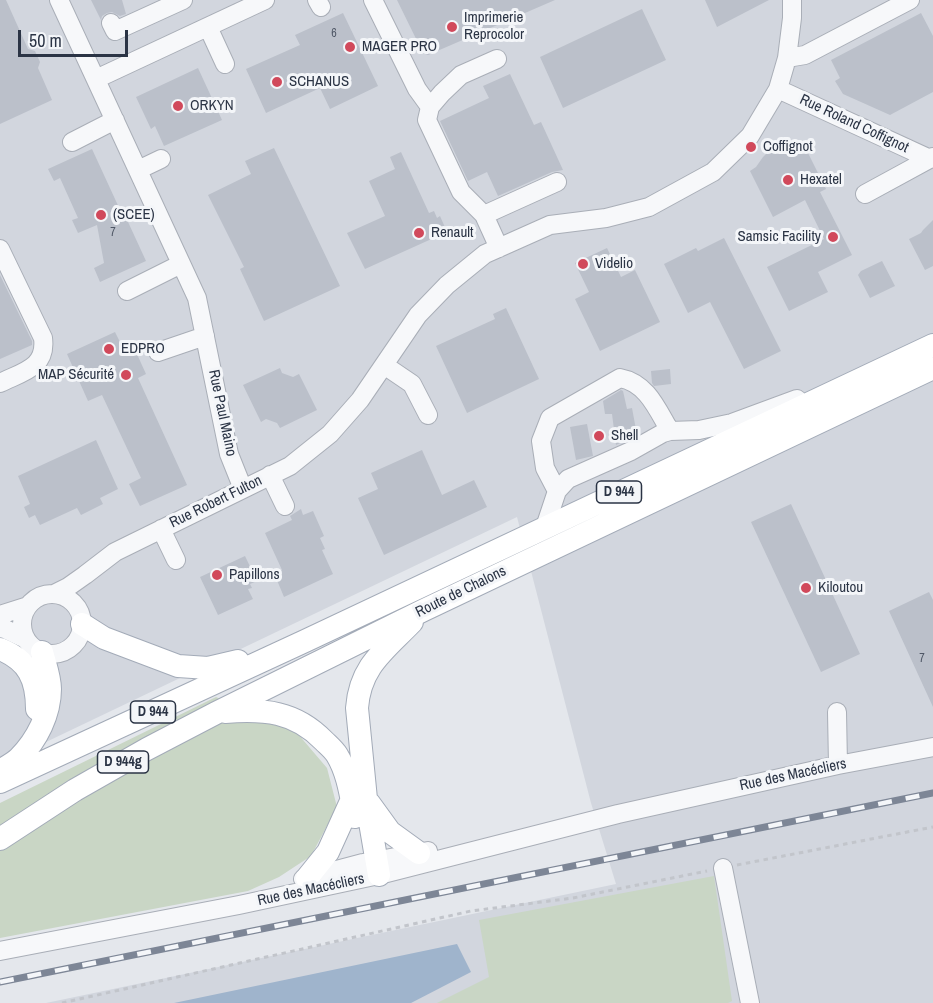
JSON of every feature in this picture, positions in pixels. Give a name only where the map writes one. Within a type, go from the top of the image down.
[{"type":"main road","name":"Route de Chalons","points":[[0,783],[933,345]]},
{"type":"main road","name":"Route de Chalons","points":[[0,839],[85,784],[216,713],[424,610],[933,368]]},
{"type":"main road","points":[[371,869],[359,799],[358,695],[373,662],[424,610]]},
{"type":"main road","points":[[80,617],[104,638],[178,666],[208,668],[305,641]]},
{"type":"main road","points":[[0,771],[19,758],[33,741],[45,719],[49,701],[49,677],[34,646]]},
{"type":"main road","points":[[0,649],[11,653],[21,661],[29,669],[34,682],[38,714],[33,741]]},
{"type":"main road","points":[[216,713],[251,710],[272,712],[299,722],[318,735],[336,753],[359,799],[390,832],[419,853]]},
{"type":"main road","points":[[307,878],[328,852],[359,799]]},
{"type":"street","name":"Rue Paul Maino","points":[[59,0],[197,298],[229,454],[243,489]]},
{"type":"street","points":[[111,23],[115,31],[183,0]]},
{"type":"street","points":[[96,79],[208,27],[235,6],[265,0]]},
{"type":"street","points":[[374,0],[417,89],[430,107]]},
{"type":"street","name":"Rue Robert Fulton","points":[[54,594],[85,575],[115,552],[290,465],[330,434],[360,400],[418,315],[447,285],[485,254],[550,225],[606,218],[649,207],[713,172],[750,136],[778,89],[787,58],[792,0]]},
{"type":"street","points":[[787,58],[805,55],[910,0]]},
{"type":"street","points":[[208,27],[225,64]]},
{"type":"street","points":[[497,58],[460,75],[430,107],[427,120],[461,192],[484,215],[499,248]]},
{"type":"street","name":"Rue Roland Coffignot","points":[[778,89],[931,158]]},
{"type":"street","points":[[72,142],[115,120]]},
{"type":"street","name":"Rue Roland Coffignot","points":[[865,194],[931,158]]},
{"type":"street","points":[[138,170],[160,159]]},
{"type":"street","points":[[484,215],[557,182]]},
{"type":"street","points":[[0,249],[43,338],[44,345],[35,366],[0,383]]},
{"type":"street","points":[[127,291],[181,264]]},
{"type":"street","points":[[159,352],[205,336]]},
{"type":"street","points":[[544,527],[557,491],[568,479],[625,454],[663,433],[699,430],[732,423],[899,360]]},
{"type":"street","points":[[384,365],[412,384],[428,416]]},
{"type":"street","points":[[557,491],[545,468],[541,441],[550,418],[620,378],[642,387],[652,399],[670,431]]},
{"type":"street","name":"Rue Robert Fulton","points":[[270,475],[285,506]]},
{"type":"street","name":"Rue Robert Fulton","points":[[161,529],[176,560]]},
{"type":"street","points":[[0,628],[50,654],[68,648],[77,640],[81,632],[80,593],[85,575]]},
{"type":"street","points":[[0,615],[28,606],[40,596],[54,594],[69,599],[80,617]]},
{"type":"street","points":[[28,606],[22,622],[23,631],[34,646]]},
{"type":"street","points":[[837,712],[838,765]]},
{"type":"street","name":"Rue des Macécliers","points":[[0,951],[239,905],[371,869],[838,765],[933,747]]},
{"type":"street","name":"Rue des Macécliers","points":[[239,905],[307,878],[371,869],[419,853],[618,814]]},
{"type":"street","points":[[723,868],[750,1003]]},
{"type":"path","points":[[63,1003],[471,911],[573,898],[933,827]]},
{"type":"shaded area","points":[[0,0],[933,0],[933,1003],[46,1003],[616,884],[591,803],[517,517],[0,764]]},
{"type":"green space","points":[[216,697],[298,734],[327,768],[337,807],[311,856],[279,877],[248,891],[0,938],[0,803]]},
{"type":"green space","points":[[714,876],[732,1001],[728,1003],[437,1003],[489,977],[479,920]]},
{"type":"water","points":[[457,944],[471,972],[411,1003],[174,1003]]},
{"type":"building","points":[[0,0],[6,0],[28,49],[35,51],[40,62],[38,68],[52,100],[0,124]]},
{"type":"building","points":[[91,0],[122,0],[126,14],[120,16],[112,12],[107,13],[102,16],[101,20]]},
{"type":"building","name":"Imprimerie Reprocolor","points":[[397,0],[555,0],[428,55],[423,53]]},
{"type":"building","points":[[705,0],[769,0],[717,27]]},
{"type":"building","points":[[642,9],[666,60],[563,108],[540,57]]},
{"type":"building","points":[[343,13],[378,86],[330,109],[320,88],[266,113],[246,69],[300,45],[295,35]]},
{"type":"building","points":[[921,13],[933,36],[933,92],[890,115],[843,94],[835,81],[840,78],[831,60]]},
{"type":"building","name":"ORKYN","points":[[198,68],[222,120],[164,146],[155,126],[151,129],[136,97]]},
{"type":"building","points":[[510,74],[534,125],[541,122],[563,170],[552,172],[498,196],[487,172],[468,181],[440,121],[489,98],[483,86]]},
{"type":"building","points":[[785,140],[804,145],[826,189],[820,192],[852,255],[818,272],[828,292],[789,311],[767,267],[824,239],[805,200],[773,217],[750,171],[770,150]]},
{"type":"building","points":[[274,148],[340,286],[264,321],[240,269],[244,267],[208,195],[251,174],[245,161]]},
{"type":"building","name":"(SCEE)","points":[[92,149],[146,261],[100,282],[94,268],[104,263],[97,225],[78,233],[72,220],[78,218],[60,178],[54,181],[48,169]]},
{"type":"building","points":[[401,152],[429,213],[434,211],[437,218],[440,216],[447,232],[365,269],[347,233],[385,216],[369,181],[395,169],[390,157]]},
{"type":"building","points":[[933,220],[933,266],[925,270],[909,239],[921,233]]},
{"type":"building","points":[[724,238],[781,351],[744,369],[710,302],[688,313],[664,264],[696,248],[698,251]]},
{"type":"building","points":[[607,248],[621,277],[635,270],[660,322],[600,351],[575,299],[589,292],[575,263]]},
{"type":"building","points":[[882,261],[895,286],[870,298],[858,275],[861,271]]},
{"type":"building","points":[[0,275],[32,345],[0,359]]},
{"type":"building","points":[[506,308],[539,379],[467,413],[436,346],[495,319],[493,314]]},
{"type":"building","points":[[115,332],[122,346],[136,352],[146,374],[138,378],[187,485],[140,506],[129,484],[141,478],[102,395],[88,401],[67,354]]},
{"type":"building","points":[[280,368],[282,373],[293,377],[299,374],[317,410],[280,428],[277,423],[266,419],[261,422],[243,385]]},
{"type":"building","points":[[670,369],[671,384],[654,386],[651,371]]},
{"type":"building","points":[[621,390],[627,409],[632,408],[637,435],[616,445],[612,414],[605,414],[603,401]]},
{"type":"building","points":[[587,424],[593,456],[576,460],[570,427]]},
{"type":"building","points":[[96,440],[118,489],[100,498],[103,504],[81,515],[77,508],[40,525],[35,515],[29,518],[24,507],[30,504],[18,476]]},
{"type":"building","points":[[422,450],[442,495],[474,480],[487,507],[384,555],[358,498],[378,489],[371,473]]},
{"type":"building","name":"Kiloutou","points":[[791,504],[860,654],[821,672],[751,522]]},
{"type":"building","points":[[301,509],[303,515],[313,511],[324,536],[320,538],[325,549],[322,550],[333,574],[284,597],[274,573],[282,570],[265,533],[292,520],[290,516]]},
{"type":"building","points":[[245,556],[257,581],[250,584],[252,588],[248,589],[253,599],[218,615],[200,577]]},
{"type":"building","points":[[929,592],[933,600],[933,707],[889,611]]},
{"type":"railway","points":[[0,982],[933,793]]},
{"type":"place","name":"Imprimerie Reprocolor","points":[[452,27]]},
{"type":"place","name":"MAGER PRO","points":[[350,47]]},
{"type":"place","name":"SCHANUS","points":[[277,82]]},
{"type":"place","name":"ORKYN","points":[[178,106]]},
{"type":"place","name":"Coffignot","points":[[751,147]]},
{"type":"place","name":"Hexatel","points":[[788,180]]},
{"type":"place","name":"(SCEE)","points":[[101,215]]},
{"type":"place","name":"Renault","points":[[419,233]]},
{"type":"place","name":"Samsic Facility","points":[[833,237]]},
{"type":"place","name":"Videlio","points":[[583,264]]},
{"type":"place","name":"EDPRO","points":[[109,349]]},
{"type":"place","name":"MAP Sécurité","points":[[126,375]]},
{"type":"place","name":"Shell","points":[[599,436]]},
{"type":"place","name":"Papillons","points":[[217,575]]},
{"type":"place","name":"Kiloutou","points":[[806,588]]}]
